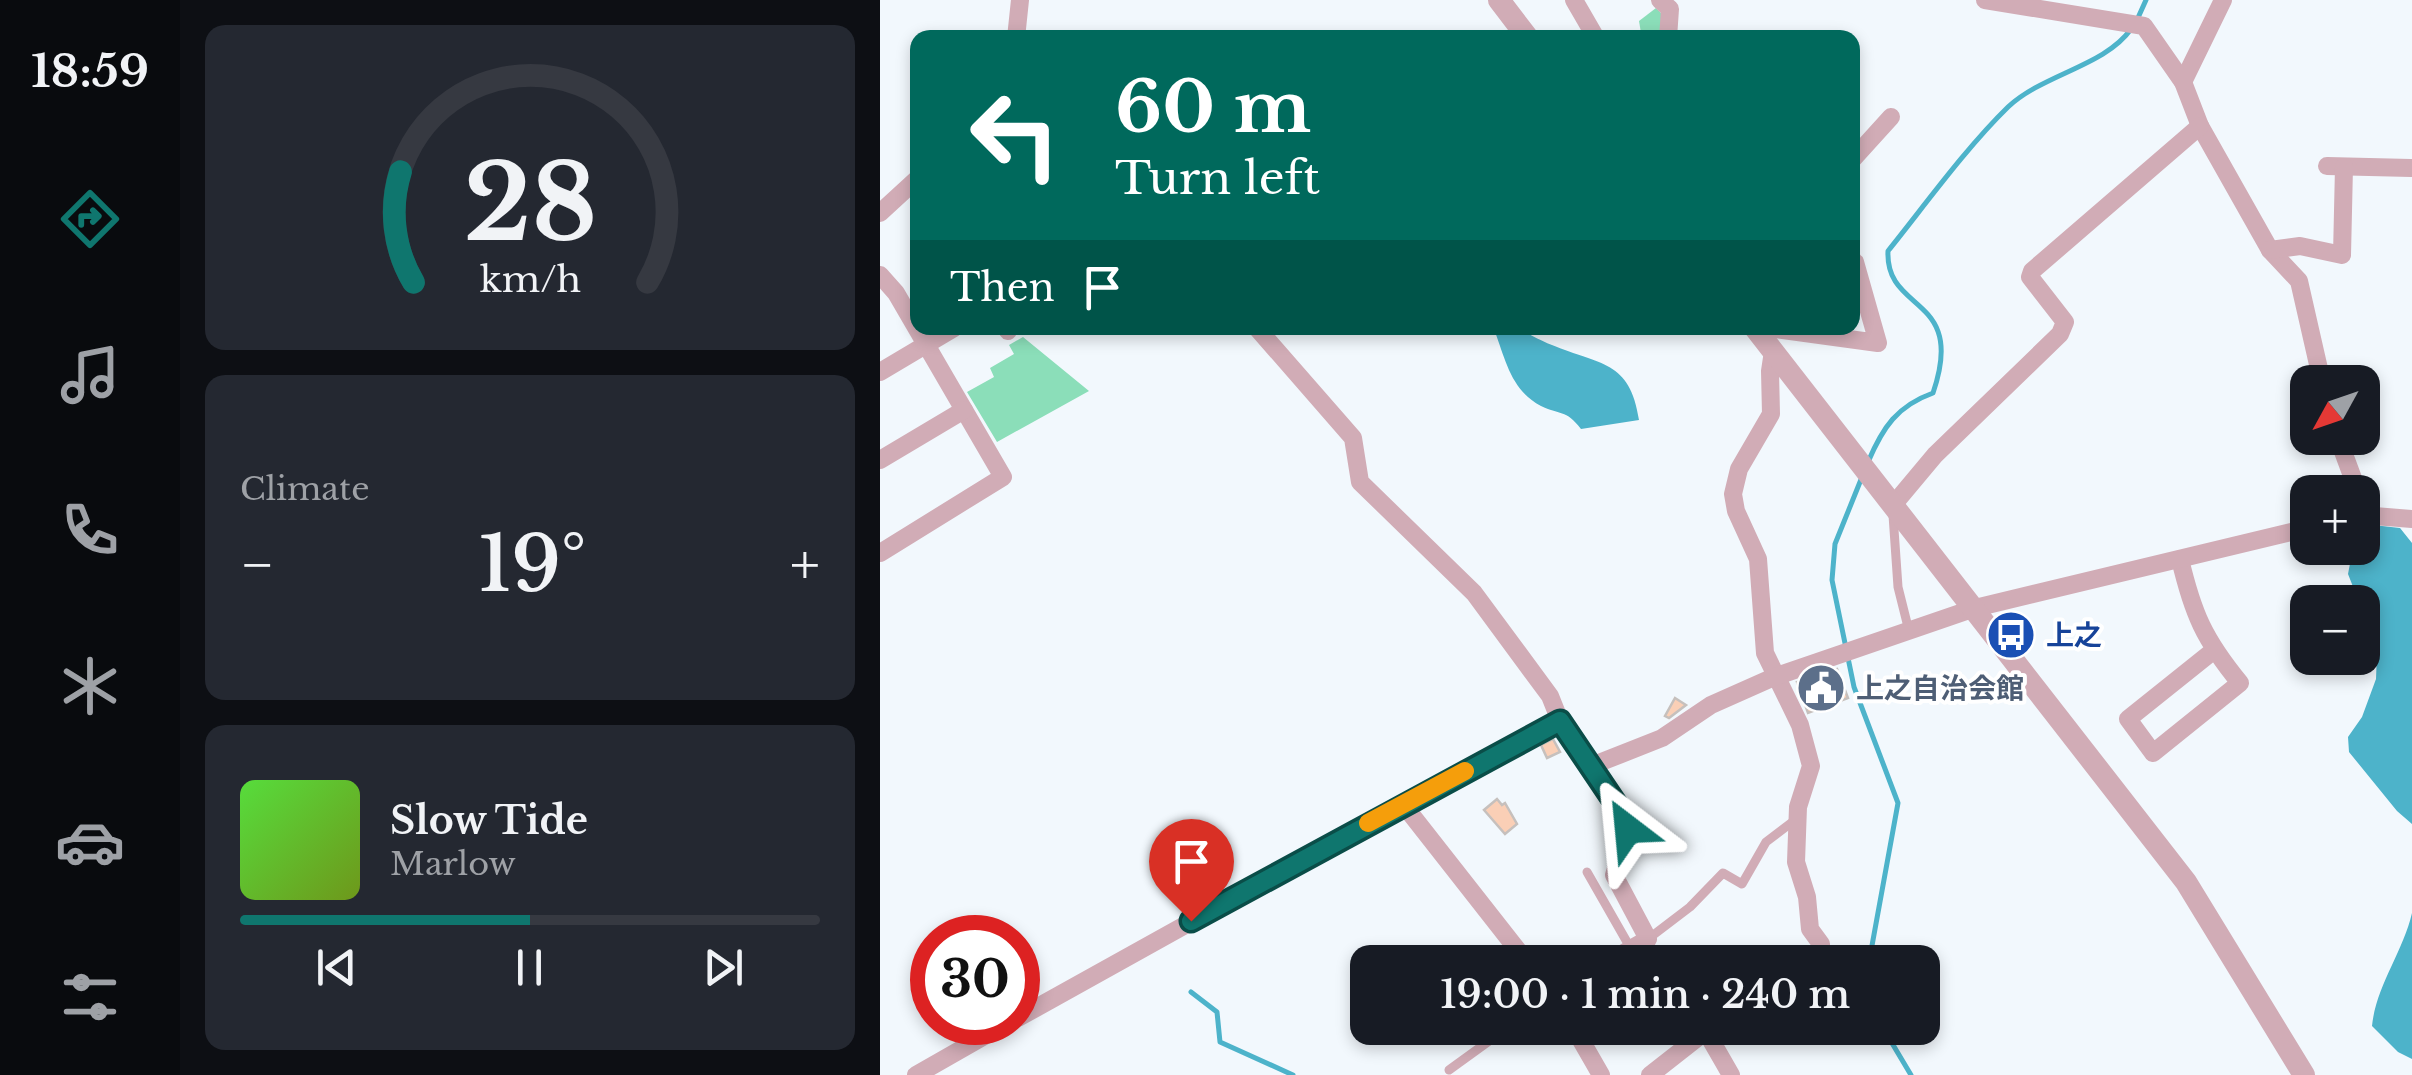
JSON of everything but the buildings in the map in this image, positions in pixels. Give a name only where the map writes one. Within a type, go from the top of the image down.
[{"type":"street","points":[[1017,30],[1020,0]]},
{"type":"street","points":[[1498,0],[1522,30]]},
{"type":"street","points":[[1660,0],[1670,9],[1669,30]]},
{"type":"street","points":[[1985,0],[2144,26],[2184,82],[2200,126],[2270,250],[2299,281],[2318,365]]},
{"type":"street","points":[[2184,82],[2223,0]]},
{"type":"street","points":[[1578,1],[1592,30]]},
{"type":"street","points":[[1860,151],[1891,117]]},
{"type":"street","points":[[1894,504],[1935,455],[2060,334],[2065,322],[2030,277],[2032,271],[2200,126]]},
{"type":"street","points":[[2270,250],[2300,246],[2342,254],[2336,166],[2411,168]]},
{"type":"street","points":[[880,213],[910,185]]},
{"type":"street","points":[[880,275],[910,317]]},
{"type":"street","points":[[1819,335],[1878,343],[1860,287]]},
{"type":"street","points":[[880,553],[1002,477],[920,335]]},
{"type":"street","points":[[880,372],[942,335]]},
{"type":"street","points":[[1263,335],[1353,438],[1360,482],[1474,593],[1550,696],[1560,721],[1626,819],[1628,829],[1614,875],[1648,939],[1639,945]]},
{"type":"street","points":[[1763,337],[2186,882],[2304,1075]]},
{"type":"street","points":[[1763,337],[1770,371],[1771,414],[1739,469],[1733,494],[1736,511],[1758,559],[1765,653],[1800,725],[1811,766],[1797,818],[1796,862],[1810,930],[1821,944]]},
{"type":"street","points":[[880,460],[964,410]]},
{"type":"street","points":[[2380,515],[2411,520]]},
{"type":"street","points":[[1591,766],[1662,738],[1711,705],[1774,677],[1975,608],[2290,532]]},
{"type":"street","points":[[2180,559],[2193,612],[2214,651],[2240,684],[2153,752],[2128,718],[2214,651]]},
{"type":"street","points":[[1040,1006],[1560,721]]},
{"type":"street","points":[[1404,804],[1514,945]]},
{"type":"street","points":[[916,1075],[969,1045]]},
{"type":"street","points":[[1584,1045],[1602,1075]]},
{"type":"street","points":[[1650,1075],[1687,1045]]},
{"type":"street","points":[[1715,1045],[1731,1075]]},
{"type":"lane","points":[[1894,504],[1893,543],[1908,631]]},
{"type":"lane","points":[[1648,939],[1690,907],[1723,874],[1742,884],[1766,842],[1797,818]]},
{"type":"lane","points":[[1588,872],[1618,945]]},
{"type":"lane","points":[[1598,890],[1614,875]]},
{"type":"lane","points":[[1450,1070],[1484,1045]]},
{"type":"green space","points":[[1656,8],[1663,15],[1662,30],[1640,30],[1639,21]]},
{"type":"green space","points":[[1023,337],[1089,391],[997,442],[967,392],[994,377],[990,368],[1014,354],[1009,345]]},
{"type":"water","points":[[1496,335],[1531,335],[1598,362],[1620,375],[1628,386],[1639,420],[1581,429],[1566,415],[1531,399],[1506,364]]},
{"type":"water","points":[[2380,526],[2400,528],[2412,543],[2412,824],[2349,752],[2348,737],[2362,717],[2376,675],[2380,675],[2380,585],[2352,585],[2350,565],[2380,565]]},
{"type":"water","points":[[2412,913],[2412,1059],[2398,1052],[2372,1026],[2374,1011]]},
{"type":"waterway","points":[[2137,20],[2146,0]]},
{"type":"waterway","points":[[1868,462],[1893,419],[1910,404],[1933,393],[1941,361],[1940,338],[1933,321],[1899,286],[1890,271],[1888,251],[1961,158],[2008,107],[2038,86],[2106,52],[2131,29]]},
{"type":"waterway","points":[[1862,477],[1835,544],[1832,580],[1854,687],[1898,803],[1872,945]]},
{"type":"waterway","points":[[1191,992],[1217,1012],[1220,1042],[1293,1075]]},
{"type":"waterway","points":[[1893,1045],[1911,1075]]},
{"type":"slow traffic","points":[[1368,823],[1465,771]]},
{"type":"place","name":"上之","points":[[2011,635]]},
{"type":"place","name":"上之自治会館","points":[[1821,688]]},
{"type":"route","points":[[1191,921],[1560,721],[1626,819],[1628,829]]}]
